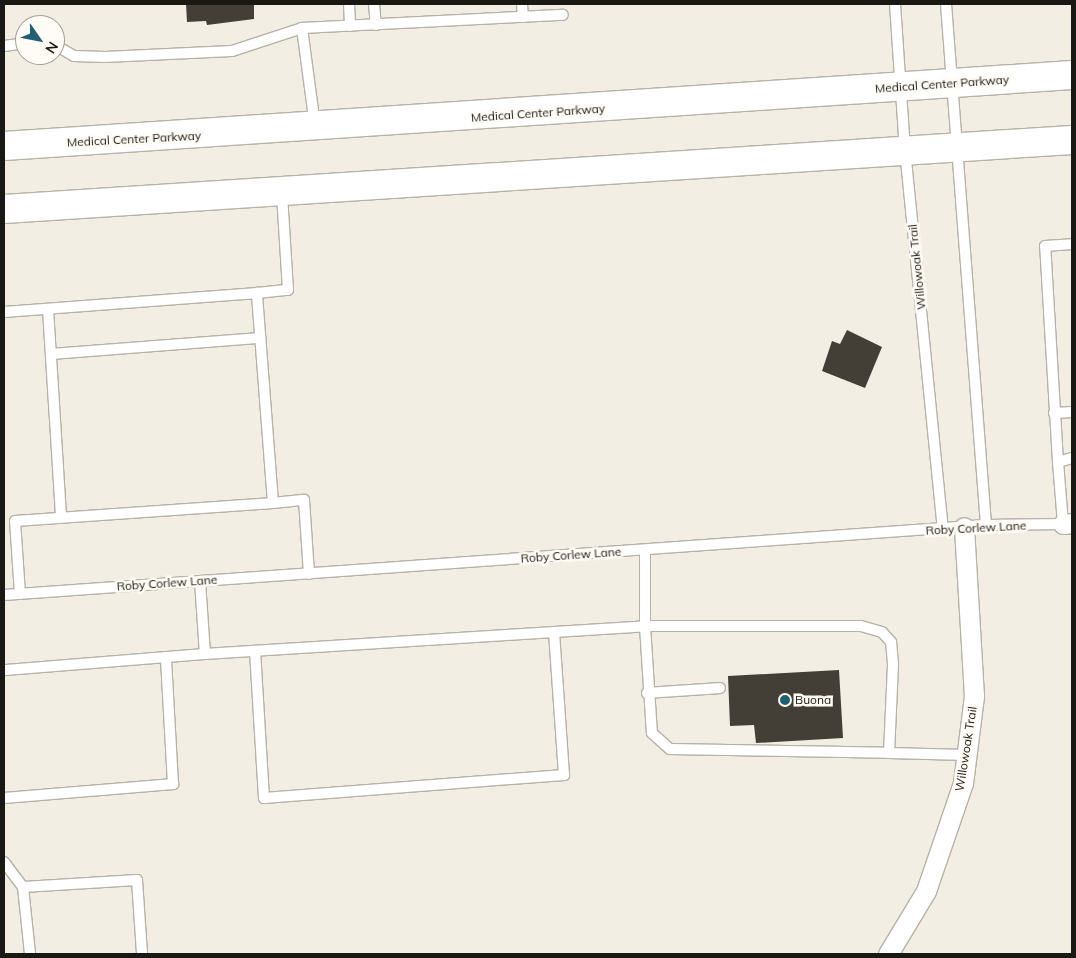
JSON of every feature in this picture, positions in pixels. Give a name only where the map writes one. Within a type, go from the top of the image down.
[{"type":"main road","name":"Medical Center Parkway","points":[[4,146],[315,128],[1072,75]]},
{"type":"main road","points":[[4,208],[282,194],[954,145],[1072,140]]},
{"type":"street","name":"Willowoak Trail","points":[[888,954],[926,891],[963,783],[974,696],[964,527]]},
{"type":"lane","points":[[348,4],[350,26]]},
{"type":"lane","points":[[374,4],[376,25]]},
{"type":"lane","points":[[522,4],[523,17]]},
{"type":"lane","name":"Willowoak Trail","points":[[895,4],[905,150],[943,529]]},
{"type":"lane","points":[[946,4],[954,145],[986,526]]},
{"type":"lane","points":[[65,51],[74,56],[106,57],[232,51],[302,28],[563,15]]},
{"type":"lane","points":[[302,28],[315,128]]},
{"type":"lane","points":[[4,312],[288,290],[282,194]]},
{"type":"lane","name":"Roby Corlew Lane","points":[[4,595],[964,527],[1068,523],[1058,462],[1045,246],[1072,244]]},
{"type":"lane","points":[[257,293],[274,502]]},
{"type":"lane","points":[[48,309],[61,518]]},
{"type":"lane","points":[[51,354],[260,338]]},
{"type":"lane","points":[[1054,413],[1072,412]]},
{"type":"lane","points":[[1058,462],[1072,458]]},
{"type":"lane","points":[[20,594],[15,521],[274,502],[304,500],[309,574]]},
{"type":"lane","points":[[646,550],[645,626],[647,693],[652,733],[670,749],[967,755]]},
{"type":"lane","points":[[200,581],[205,654]]},
{"type":"lane","points":[[4,670],[205,654],[645,626],[861,626],[882,632],[891,642],[893,664],[889,753]]},
{"type":"lane","points":[[255,651],[264,798],[564,775],[554,632]]},
{"type":"lane","points":[[4,798],[173,784],[166,657]]},
{"type":"lane","points":[[647,693],[720,688]]},
{"type":"lane","points":[[4,862],[23,887],[30,954]]},
{"type":"lane","points":[[23,887],[137,880],[142,954]]},
{"type":"building","points":[[186,4],[254,4],[254,19],[207,25],[206,21],[187,22]]},
{"type":"building","points":[[847,330],[882,347],[865,388],[822,371],[832,341],[840,344]]},
{"type":"building","name":"Buona","points":[[839,670],[843,738],[756,743],[754,725],[730,726],[728,676]]},
{"type":"place","name":"Buona","points":[[785,700]]}]
